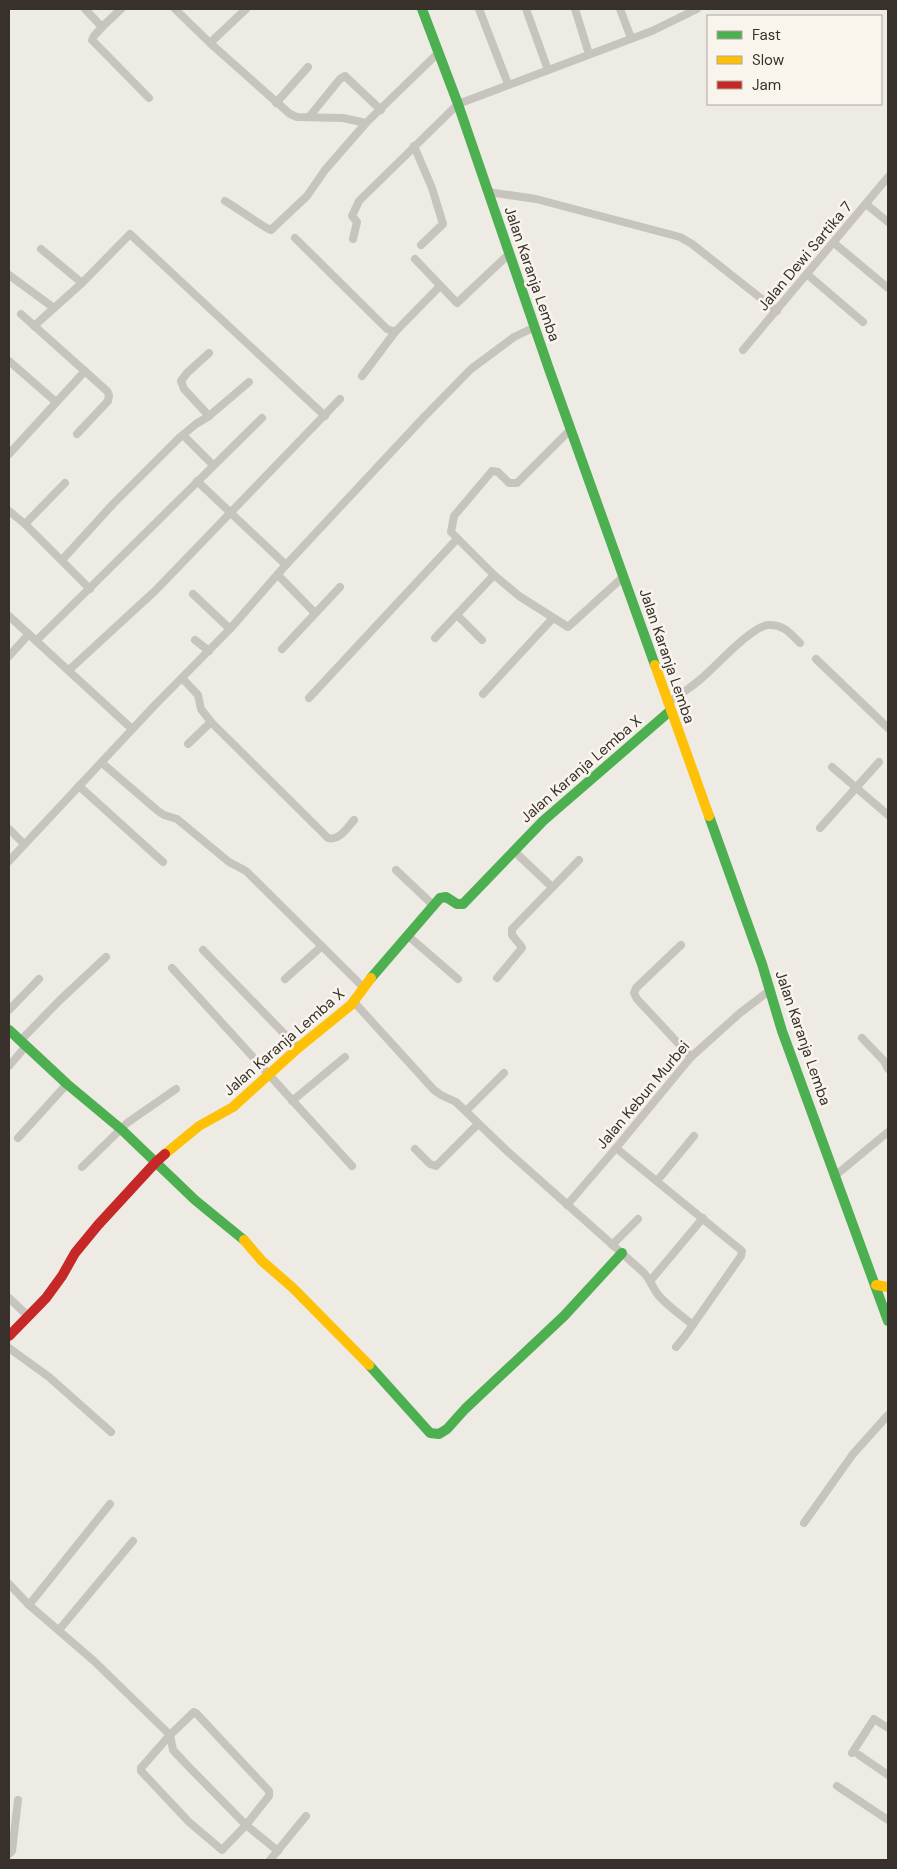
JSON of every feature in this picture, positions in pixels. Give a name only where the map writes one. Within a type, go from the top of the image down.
[{"type":"street","points":[[85,9],[102,27]]},
{"type":"street","points":[[121,9],[102,27],[92,40],[148,98]]},
{"type":"street","points":[[175,9],[290,114],[343,118],[366,123]]},
{"type":"street","points":[[210,42],[246,9]]},
{"type":"street","name":"Jalan Karanja Lemba","points":[[422,9],[458,104],[623,577],[759,956],[769,991],[887,1315]]},
{"type":"street","points":[[480,9],[508,84]]},
{"type":"street","points":[[526,9],[548,70]]},
{"type":"street","points":[[575,9],[589,54]]},
{"type":"street","points":[[620,9],[631,38]]},
{"type":"street","points":[[353,239],[357,222],[352,216],[359,201],[458,104],[652,31],[697,9]]},
{"type":"street","points":[[225,201],[241,210],[266,229],[271,230],[308,196],[326,170],[366,123],[438,52]]},
{"type":"street","points":[[276,103],[308,67]]},
{"type":"street","points":[[310,117],[340,79],[345,76],[381,110]]},
{"type":"street","points":[[414,146],[432,188],[443,224],[421,245]]},
{"type":"street","name":"Jalan Dewi Sartika 7","points":[[743,350],[866,204],[887,182]]},
{"type":"street","points":[[488,192],[536,199],[680,237],[692,244],[777,311]]},
{"type":"street","points":[[866,204],[888,222]]},
{"type":"street","points":[[34,326],[82,283],[130,234],[325,416]]},
{"type":"street","points":[[295,238],[387,329],[395,332]]},
{"type":"street","points":[[834,243],[888,288]]},
{"type":"street","points":[[41,249],[82,283]]},
{"type":"street","points":[[415,259],[458,303],[509,254]]},
{"type":"street","points":[[9,275],[54,308]]},
{"type":"street","points":[[808,275],[864,322]]},
{"type":"street","points":[[362,376],[395,332],[440,286]]},
{"type":"street","points":[[21,314],[107,392],[109,398],[77,434]]},
{"type":"street","points":[[9,861],[132,729],[230,629],[286,565],[471,369],[514,338],[535,327]]},
{"type":"street","points":[[209,353],[182,381],[184,389],[209,416]]},
{"type":"street","points":[[9,360],[56,402]]},
{"type":"street","points":[[9,454],[85,371]]},
{"type":"street","points":[[62,560],[113,504],[183,435],[249,382]]},
{"type":"street","points":[[69,670],[156,590],[340,399]]},
{"type":"street","points":[[36,640],[262,418]]},
{"type":"street","points":[[571,429],[517,483],[510,483],[496,470],[492,471],[453,518],[451,531],[494,576],[522,599],[567,627],[570,627],[623,577]]},
{"type":"street","points":[[183,435],[214,465]]},
{"type":"street","points":[[197,482],[286,565]]},
{"type":"street","points":[[25,524],[65,483]]},
{"type":"street","points":[[9,511],[25,524],[90,589]]},
{"type":"street","points":[[309,698],[457,539]]},
{"type":"street","points":[[278,575],[315,613]]},
{"type":"street","points":[[435,638],[494,576]]},
{"type":"street","points":[[282,649],[340,587]]},
{"type":"street","points":[[193,594],[230,629]]},
{"type":"street","points":[[457,615],[482,640]]},
{"type":"street","points":[[9,616],[132,729]]},
{"type":"street","points":[[482,694],[553,618]]},
{"type":"street","points":[[669,707],[755,630],[763,626],[778,626],[787,631],[800,643]]},
{"type":"street","points":[[9,656],[29,634]]},
{"type":"street","points":[[195,640],[209,651]]},
{"type":"street","points":[[816,659],[888,728]]},
{"type":"street","points":[[182,678],[198,695],[201,709],[211,722],[329,839],[337,838],[354,820]]},
{"type":"street","name":"Jalan Karanja Lemba X","points":[[9,1336],[29,1317],[56,1284],[86,1239],[156,1162],[199,1126],[233,1107],[268,1074],[354,1002],[363,987],[433,905],[443,896],[458,905],[463,904],[544,821],[669,707]]},
{"type":"street","points":[[188,744],[211,722]]},
{"type":"street","points":[[820,828],[879,762]]},
{"type":"street","points":[[102,763],[162,814],[177,819],[229,862],[246,871],[363,987]]},
{"type":"street","points":[[832,767],[888,815]]},
{"type":"street","points":[[79,786],[164,862]]},
{"type":"street","points":[[9,830],[24,844]]},
{"type":"street","points":[[514,851],[552,887]]},
{"type":"street","points":[[497,978],[522,948],[512,935],[512,928],[579,860]]},
{"type":"street","points":[[396,870],[433,905]]},
{"type":"street","points":[[407,935],[458,979]]},
{"type":"street","points":[[681,945],[636,988],[634,993],[637,999],[690,1056]]},
{"type":"street","points":[[285,979],[322,946]]},
{"type":"street","points":[[203,950],[298,1048]]},
{"type":"street","points":[[9,1066],[24,1043],[60,1000],[106,957]]},
{"type":"street","points":[[172,968],[352,1166]]},
{"type":"street","points":[[9,1010],[39,979]]},
{"type":"street","name":"Jalan Kebun Murbei","points":[[567,1205],[616,1148],[690,1056],[769,991]]},
{"type":"street","points":[[354,1002],[434,1090],[445,1098],[456,1102],[651,1280],[657,1294],[693,1325]]},
{"type":"street","points":[[9,1030],[120,1129],[195,1200],[246,1242],[262,1262],[293,1288],[387,1384],[422,1426],[434,1434],[439,1434],[447,1429],[465,1409],[564,1316],[622,1253]]},
{"type":"street","points":[[862,1038],[884,1061],[888,1070]]},
{"type":"street","points":[[292,1101],[345,1057]]},
{"type":"street","points":[[466,1112],[504,1073]]},
{"type":"street","points":[[18,1138],[68,1084]]},
{"type":"street","points":[[82,1167],[120,1129],[176,1090]]},
{"type":"street","points":[[415,1149],[430,1164],[436,1166],[478,1124]]},
{"type":"street","points":[[836,1176],[888,1132]]},
{"type":"street","points":[[657,1181],[694,1136]]},
{"type":"street","points":[[616,1148],[740,1248],[742,1254],[693,1325],[676,1346]]},
{"type":"street","points":[[612,1245],[638,1218]]},
{"type":"street","points":[[651,1280],[703,1218]]},
{"type":"street","points":[[876,1285],[888,1287]]},
{"type":"street","points":[[9,1298],[29,1317]]},
{"type":"street","points":[[9,1348],[49,1378],[111,1432]]},
{"type":"street","points":[[804,1523],[853,1454],[888,1415]]},
{"type":"street","points":[[29,1605],[110,1504]]},
{"type":"street","points":[[59,1630],[133,1541]]},
{"type":"street","points":[[9,1584],[29,1605],[59,1630],[170,1734],[173,1750],[246,1825],[278,1851]]},
{"type":"street","points":[[194,1712],[196,1713],[269,1791],[269,1796],[246,1825],[222,1850],[189,1822],[142,1775],[141,1768],[170,1734],[194,1712]]},
{"type":"street","points":[[888,1728],[874,1719],[855,1754],[888,1775]]},
{"type":"street","points":[[837,1786],[888,1820]]},
{"type":"street","points":[[9,1854],[12,1851],[18,1800]]},
{"type":"street","points":[[270,1860],[306,1816]]},
{"type":"traffic: fast","points":[[422,9],[458,104],[549,369],[655,665]]},
{"type":"traffic: fast","points":[[371,978],[440,898],[446,897],[457,904],[463,904],[543,821],[670,711]]},
{"type":"traffic: fast","points":[[709,816],[762,964],[782,1031],[888,1321]]},
{"type":"traffic: fast","points":[[9,1030],[67,1084],[121,1129],[195,1200],[244,1240]]},
{"type":"traffic: fast","points":[[369,1365],[430,1433],[439,1434],[447,1429],[465,1409],[564,1316],[622,1253]]},
{"type":"traffic: slow","points":[[655,665],[709,816]]},
{"type":"traffic: slow","points":[[165,1154],[199,1126],[233,1107],[298,1048],[351,1005],[371,978]]},
{"type":"traffic: slow","points":[[244,1240],[262,1261],[293,1288],[369,1365]]},
{"type":"traffic: slow","points":[[876,1285],[888,1287]]},
{"type":"traffic: jam","points":[[9,1336],[46,1298],[62,1276],[75,1253],[98,1225],[165,1154]]}]
